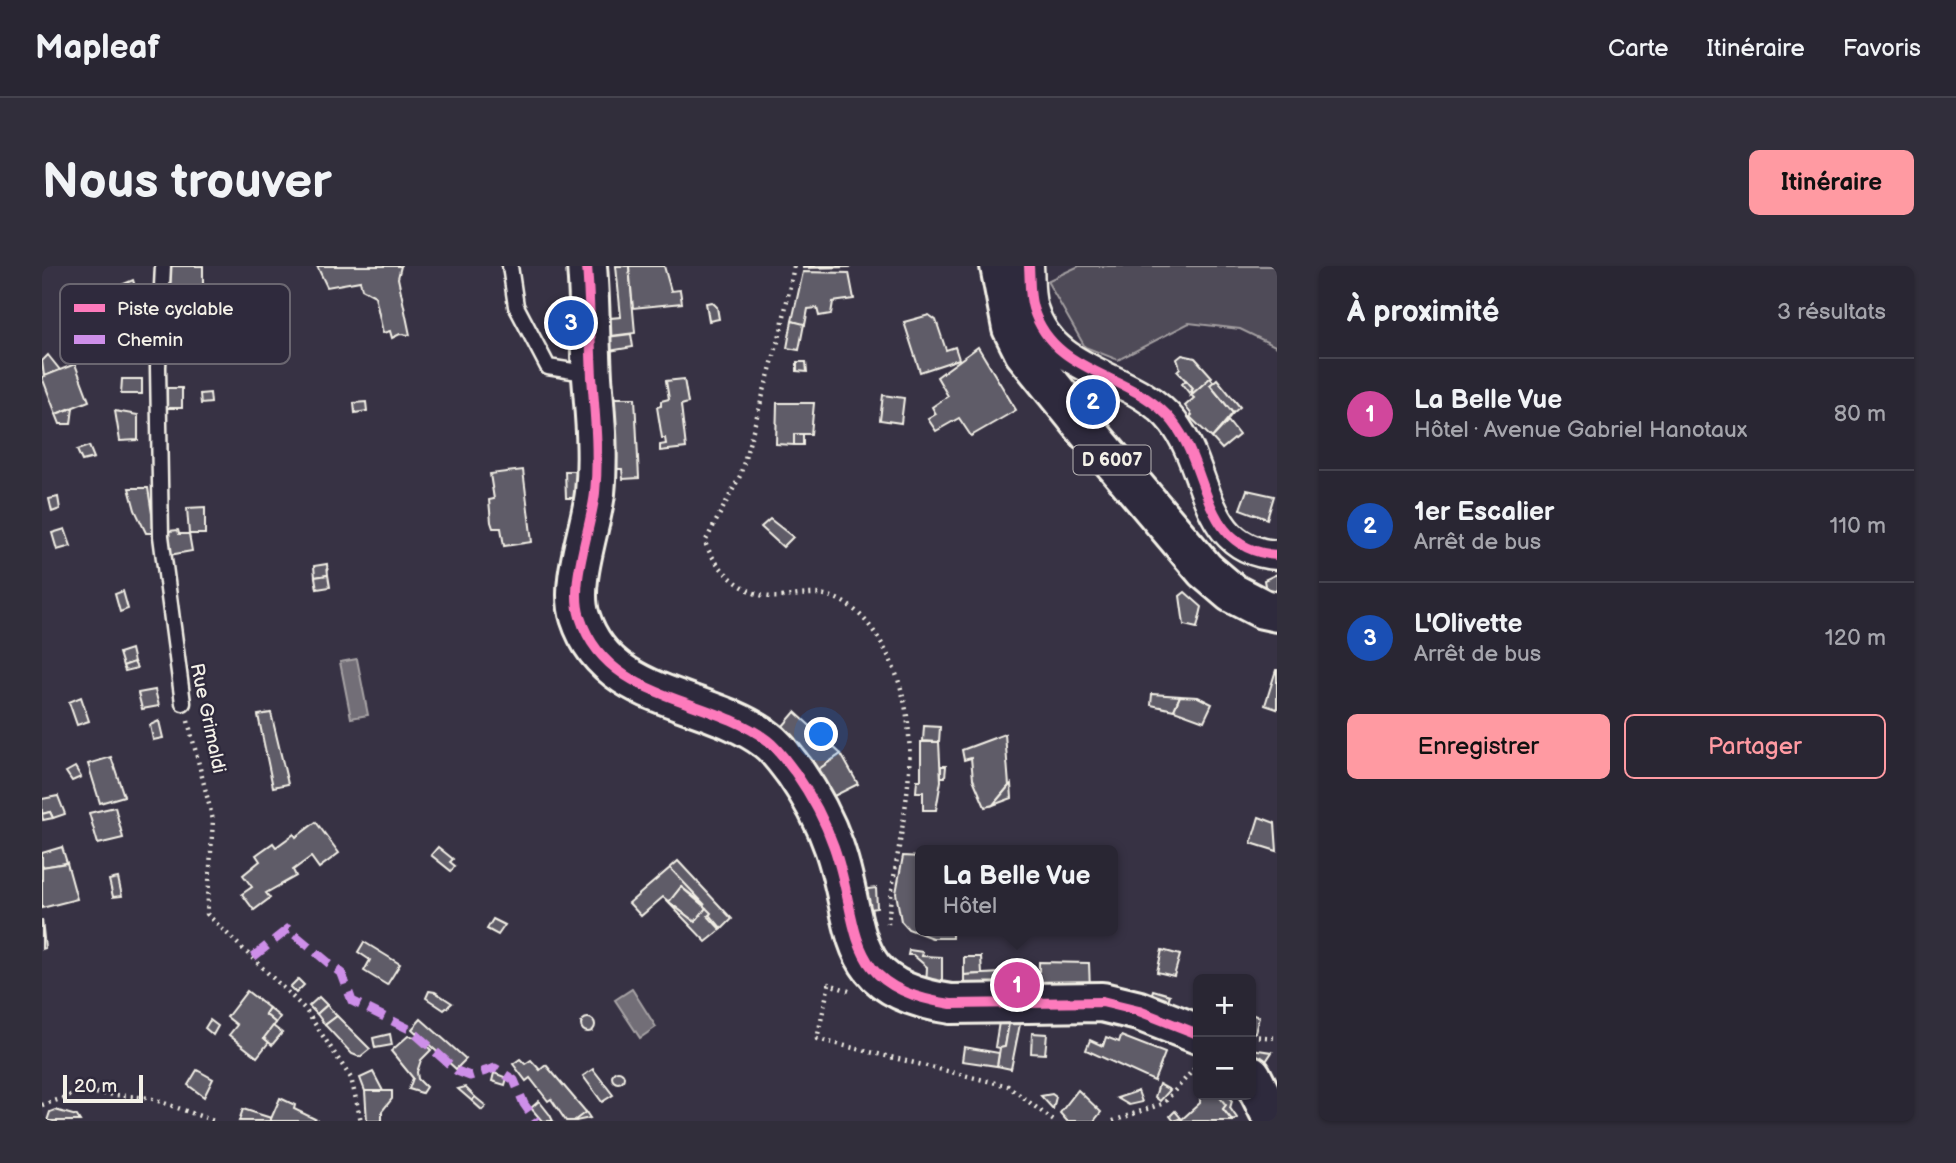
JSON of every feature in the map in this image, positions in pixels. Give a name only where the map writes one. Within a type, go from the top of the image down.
[{"type":"main road","points":[[587,266],[597,447],[595,493],[576,593],[579,616],[589,640],[613,667],[642,687],[746,727],[770,742],[794,772],[821,816],[835,848],[854,936],[866,960],[884,979],[926,1001],[951,1004],[1102,1002],[1139,1011],[1193,1046]]},
{"type":"main road","name":"D 6007","points":[[1000,266],[1012,328],[1024,352],[1205,570],[1232,593],[1263,609],[1277,612]]},
{"type":"main road","points":[[1256,1085],[1274,1121]]},
{"type":"street","points":[[1029,266],[1032,307],[1052,342],[1083,368],[1143,395],[1174,423],[1192,456],[1215,515],[1228,536],[1241,547],[1259,554],[1277,555]]},
{"type":"lane","name":"Rue Grimaldi","points":[[162,284],[163,266]]},
{"type":"lane","points":[[509,266],[516,306],[548,367],[592,374]]},
{"type":"lane","name":"Rue Grimaldi","points":[[158,364],[161,536],[183,703]]},
{"type":"path","points":[[794,266],[781,331],[740,476],[705,542],[712,561],[748,590],[769,597],[821,594],[851,607],[884,645],[903,698],[908,751],[907,812],[891,883],[887,936]]},
{"type":"path","points":[[853,993],[829,984],[817,1039],[1007,1086],[1054,1121]]},
{"type":"path","points":[[1256,1036],[1277,1038]]},
{"type":"path","points":[[1113,1121],[1164,1104],[1193,1070]]},
{"type":"path","points":[[42,1105],[82,1092],[150,1098],[214,1121]]},
{"type":"shaded area","points":[[1079,266],[1277,266],[1277,347],[1240,329],[1189,323],[1118,360],[1085,347],[1047,281]]},
{"type":"shaded area","points":[[357,659],[368,715],[351,718],[340,662]]},
{"type":"shaded area","points":[[632,989],[656,1027],[640,1038],[615,1000]]},
{"type":"building","points":[[170,266],[203,266],[203,284],[170,284]]},
{"type":"building","points":[[317,266],[401,266],[398,278],[410,335],[400,334],[392,338],[390,331],[383,333],[375,296],[362,289],[360,281],[327,287]]},
{"type":"building","points":[[616,266],[629,266],[635,333],[611,336],[610,318],[621,317]]},
{"type":"building","points":[[629,266],[664,266],[671,291],[680,290],[682,303],[633,308]]},
{"type":"building","points":[[848,266],[849,267],[803,268]]},
{"type":"building","points":[[803,272],[849,273],[854,299],[833,302],[831,314],[819,316],[817,308],[808,309],[805,325],[792,321]]},
{"type":"building","points":[[712,302],[717,307],[719,319],[709,321],[706,303]]},
{"type":"building","points":[[929,315],[936,320],[946,350],[955,347],[959,359],[920,372],[904,322]]},
{"type":"building","points":[[792,321],[804,324],[799,350],[787,348]]},
{"type":"building","points":[[631,334],[633,347],[609,351],[607,337]]},
{"type":"building","points":[[978,347],[1016,410],[971,436],[959,418],[936,431],[928,419],[936,414],[932,407],[948,396],[937,377]]},
{"type":"building","points":[[48,355],[60,370],[44,376],[42,361]]},
{"type":"building","points":[[1182,355],[1195,358],[1212,377],[1191,395],[1193,388],[1177,371],[1180,368],[1177,359]]},
{"type":"building","points":[[797,362],[806,362],[807,372],[797,371]]},
{"type":"building","points":[[75,364],[89,401],[56,414],[42,377]]},
{"type":"building","points":[[1210,378],[1214,382],[1210,385],[1233,413],[1212,438],[1190,417],[1192,415],[1185,406],[1194,398],[1191,395]]},
{"type":"building","points":[[122,379],[142,379],[142,394],[121,394]]},
{"type":"building","points":[[684,379],[688,403],[681,405],[686,448],[660,451],[660,445],[666,444],[665,438],[662,438],[657,407],[661,406],[661,401],[669,399],[666,381]]},
{"type":"building","points":[[1217,379],[1240,407],[1233,413],[1210,385]]},
{"type":"building","points":[[1186,380],[1193,388],[1189,393],[1182,384]]},
{"type":"building","points":[[167,388],[182,388],[182,408],[165,408]]},
{"type":"building","points":[[210,393],[211,403],[201,404],[200,394]]},
{"type":"building","points":[[883,395],[904,398],[901,423],[880,420]]},
{"type":"building","points":[[612,398],[635,398],[639,478],[623,479],[622,469],[616,469]]},
{"type":"building","points":[[366,402],[367,411],[355,413],[354,403]]},
{"type":"building","points":[[777,403],[814,403],[811,434],[794,434],[794,445],[776,444]]},
{"type":"building","points":[[73,408],[71,424],[60,424],[56,414]]},
{"type":"building","points":[[115,411],[138,415],[138,440],[120,441]]},
{"type":"building","points":[[1228,421],[1239,435],[1222,449],[1212,438]]},
{"type":"building","points":[[794,434],[803,434],[803,445],[794,445]]},
{"type":"building","points":[[89,446],[94,458],[82,461],[77,450]]},
{"type":"building","points":[[523,470],[532,542],[504,546],[501,528],[493,528],[491,522],[489,500],[494,499],[490,474]]},
{"type":"building","points":[[565,471],[579,471],[579,498],[566,498]]},
{"type":"building","points":[[129,488],[148,488],[155,533],[146,533],[135,510]]},
{"type":"building","points":[[1247,490],[1274,496],[1267,519],[1240,509]]},
{"type":"building","points":[[58,497],[60,509],[52,512],[49,499]]},
{"type":"building","points":[[205,507],[205,534],[189,534],[187,508]]},
{"type":"building","points":[[770,519],[793,537],[783,547],[761,527]]},
{"type":"building","points":[[65,529],[71,546],[57,550],[52,533]]},
{"type":"building","points":[[178,530],[179,534],[189,534],[192,551],[169,555],[169,531]]},
{"type":"building","points":[[327,564],[328,575],[315,577],[314,566]]},
{"type":"building","points":[[1277,574],[1277,594],[1266,592],[1264,580]]},
{"type":"building","points":[[328,575],[330,587],[317,589],[315,577]]},
{"type":"building","points":[[123,591],[128,609],[120,612],[115,594]]},
{"type":"building","points":[[1185,592],[1202,607],[1197,628],[1184,625],[1180,596]]},
{"type":"building","points":[[131,649],[134,662],[123,666],[119,653]]},
{"type":"building","points":[[134,662],[137,668],[125,671],[123,666]]},
{"type":"building","points":[[1277,670],[1277,709],[1265,705]]},
{"type":"building","points":[[155,690],[159,706],[142,709],[138,693]]},
{"type":"building","points":[[1152,694],[1180,696],[1174,710],[1151,705]]},
{"type":"building","points":[[1180,696],[1198,697],[1212,704],[1204,721],[1174,710]]},
{"type":"building","points":[[81,697],[89,721],[77,725],[69,702]]},
{"type":"building","points":[[795,712],[841,754],[813,773],[779,741],[787,730],[783,726]]},
{"type":"building","points":[[271,713],[288,784],[273,787],[258,715]]},
{"type":"building","points":[[159,721],[163,738],[153,740],[150,725]]},
{"type":"building","points":[[924,726],[940,727],[939,742],[923,741]]},
{"type":"building","points":[[1005,734],[1009,786],[993,805],[985,807],[973,779],[971,758],[964,760],[962,750]]},
{"type":"building","points":[[921,742],[939,742],[941,781],[936,810],[923,810],[923,792],[916,792],[917,780],[921,780]]},
{"type":"building","points":[[841,754],[858,784],[830,798],[813,773]]},
{"type":"building","points":[[111,757],[124,796],[100,803],[88,764]]},
{"type":"building","points":[[941,766],[946,766],[945,777],[941,777]]},
{"type":"building","points":[[75,767],[81,777],[72,781],[66,772]]},
{"type":"building","points":[[1011,784],[1012,798],[993,805],[1009,786]]},
{"type":"building","points":[[58,796],[65,814],[53,818],[50,812],[42,814],[42,799]]},
{"type":"building","points":[[115,807],[123,838],[98,844],[89,813]]},
{"type":"building","points":[[50,812],[53,818],[43,820],[42,814]]},
{"type":"building","points":[[1259,817],[1275,823],[1277,851],[1251,843]]},
{"type":"building","points":[[316,822],[339,853],[319,868],[311,857],[293,870],[296,876],[266,893],[270,898],[254,910],[242,894],[252,887],[243,875],[260,861],[256,855],[273,843],[276,847],[294,834],[296,837]]},
{"type":"building","points":[[62,847],[67,863],[42,867],[42,853]]},
{"type":"building","points":[[438,847],[453,859],[450,862],[455,866],[451,871],[431,855]]},
{"type":"building","points":[[903,856],[915,857],[915,932],[908,929],[901,921],[896,893]]},
{"type":"building","points":[[678,861],[732,919],[722,929],[670,868]]},
{"type":"building","points":[[67,863],[77,899],[42,908],[42,867]]},
{"type":"building","points":[[670,868],[705,905],[681,887],[669,902],[663,897],[641,916],[629,903]]},
{"type":"building","points":[[118,878],[122,896],[113,897],[109,880]]},
{"type":"building","points":[[681,887],[706,908],[695,922],[669,902]]},
{"type":"building","points":[[876,888],[877,908],[863,910],[858,890]]},
{"type":"building","points":[[665,899],[695,922],[706,908],[711,913],[708,916],[721,930],[706,942]]},
{"type":"building","points":[[42,919],[45,948],[42,949]]},
{"type":"building","points":[[493,919],[505,925],[498,935],[487,929]]},
{"type":"building","points":[[927,936],[952,936],[952,938]]},
{"type":"building","points":[[364,942],[400,964],[387,985],[364,971],[370,960],[358,952]]},
{"type":"building","points":[[909,950],[923,952],[922,956],[942,957],[942,990],[926,987],[927,967],[913,955],[908,955]]},
{"type":"building","points":[[1162,950],[1180,955],[1174,976],[1157,972]]},
{"type":"building","points":[[964,957],[981,957],[982,974],[964,975]]},
{"type":"building","points":[[1039,962],[1089,963],[1090,989],[964,992],[964,975],[1039,971]]},
{"type":"building","points":[[298,979],[304,985],[296,993],[290,987]]},
{"type":"building","points":[[1153,990],[1170,995],[1163,1015],[1147,1009]]},
{"type":"building","points":[[247,991],[269,1008],[265,1014],[276,1023],[264,1038],[269,1042],[257,1057],[229,1035],[237,1025],[227,1017]]},
{"type":"building","points":[[429,991],[452,1003],[444,1010],[426,998]]},
{"type":"building","points":[[319,997],[327,1005],[317,1014],[309,1006]]},
{"type":"building","points":[[327,1005],[337,1016],[325,1025],[317,1014]]},
{"type":"building","points":[[269,1008],[280,1017],[276,1023],[265,1014]]},
{"type":"building","points":[[337,1016],[370,1049],[360,1057],[352,1054],[325,1025]]},
{"type":"building","points":[[585,1018],[591,1018],[595,1025],[591,1032],[585,1032],[581,1028],[581,1022]]},
{"type":"building","points":[[421,1019],[466,1059],[456,1069],[412,1029]]},
{"type":"building","points":[[210,1020],[218,1026],[213,1035],[205,1028]]},
{"type":"building","points":[[999,1022],[1009,1023],[1005,1047],[1000,1048],[995,1047]]},
{"type":"building","points":[[1009,1023],[1020,1024],[1011,1069],[997,1066],[1000,1048],[1005,1047]]},
{"type":"building","points":[[273,1026],[282,1033],[272,1045],[264,1038]]},
{"type":"building","points":[[1032,1033],[1047,1034],[1045,1054],[1031,1053]]},
{"type":"building","points":[[390,1034],[392,1045],[375,1048],[373,1038]]},
{"type":"building","points":[[408,1036],[417,1037],[431,1050],[421,1060],[417,1072],[418,1079],[426,1087],[422,1093],[409,1089],[413,1078],[391,1051]]},
{"type":"building","points":[[1121,1036],[1165,1053],[1154,1081],[1086,1050],[1090,1040],[1103,1046],[1106,1037],[1119,1042]]},
{"type":"building","points":[[964,1047],[999,1053],[997,1066],[962,1061]]},
{"type":"building","points":[[1256,1050],[1272,1052],[1259,1072],[1256,1069]]},
{"type":"building","points":[[520,1059],[525,1064],[531,1060],[540,1070],[546,1065],[586,1112],[576,1121],[566,1121],[551,1099],[548,1101],[530,1078],[526,1081],[513,1064]]},
{"type":"building","points":[[593,1069],[613,1095],[602,1102],[583,1076]]},
{"type":"building","points":[[197,1070],[213,1079],[204,1097],[188,1085]]},
{"type":"building","points":[[618,1071],[624,1077],[618,1083],[612,1077]]},
{"type":"building","points":[[373,1072],[383,1091],[365,1091],[360,1078]]},
{"type":"building","points":[[494,1073],[507,1078],[505,1085],[492,1081]]},
{"type":"building","points":[[1159,1084],[1170,1090],[1160,1101],[1155,1097]]},
{"type":"building","points":[[465,1087],[475,1097],[472,1101],[458,1089]]},
{"type":"building","points":[[1078,1090],[1101,1112],[1094,1121],[1067,1121],[1060,1113]]},
{"type":"building","points":[[365,1091],[392,1091],[392,1099],[382,1111],[382,1121],[367,1121]]},
{"type":"building","points":[[1138,1091],[1142,1102],[1129,1105],[1117,1098]]},
{"type":"building","points":[[1052,1094],[1056,1097],[1053,1109],[1041,1096]]},
{"type":"building","points":[[475,1097],[486,1106],[482,1110],[472,1101]]},
{"type":"building","points":[[280,1098],[295,1105],[294,1109],[319,1121],[270,1121]]},
{"type":"building","points":[[1200,1100],[1222,1100],[1226,1105],[1223,1109],[1232,1121],[1180,1121]]},
{"type":"building","points":[[1222,1100],[1232,1101],[1230,1108],[1237,1118],[1233,1121],[1223,1109],[1226,1105]]},
{"type":"building","points":[[539,1101],[553,1121],[542,1121],[531,1108]]},
{"type":"building","points":[[243,1109],[271,1118],[270,1121],[239,1121]]},
{"type":"building","points":[[55,1110],[77,1116],[80,1121],[47,1121],[50,1112]]},
{"type":"building","points":[[1175,1111],[1181,1118],[1174,1121],[1170,1116]]},
{"type":"building","points":[[586,1112],[590,1118],[575,1120]]},
{"type":"marked path","points":[[253,957],[288,929],[342,974],[352,1001],[411,1030],[457,1071],[470,1076],[495,1068],[514,1080],[524,1104],[536,1121]]},
{"type":"cycle path","points":[[587,266],[597,464],[593,507],[579,572],[577,603],[580,617],[593,645],[612,666],[635,681],[661,694],[743,725],[779,751],[807,790],[834,847],[861,950],[873,968],[890,984],[915,996],[951,1004],[1102,1002],[1139,1011],[1193,1032]]},
{"type":"cycle path","points":[[1029,266],[1033,308],[1043,331],[1058,348],[1076,361],[1138,393],[1157,406],[1173,422],[1185,441],[1210,505],[1220,523],[1234,539],[1252,550],[1277,555]]},
{"type":"place","name":"L'Olivette","points":[[571,323]]},
{"type":"place","name":"1er Escalier","points":[[1093,402]]},
{"type":"place","name":"La Belle Vue","points":[[1017,985]]}]
